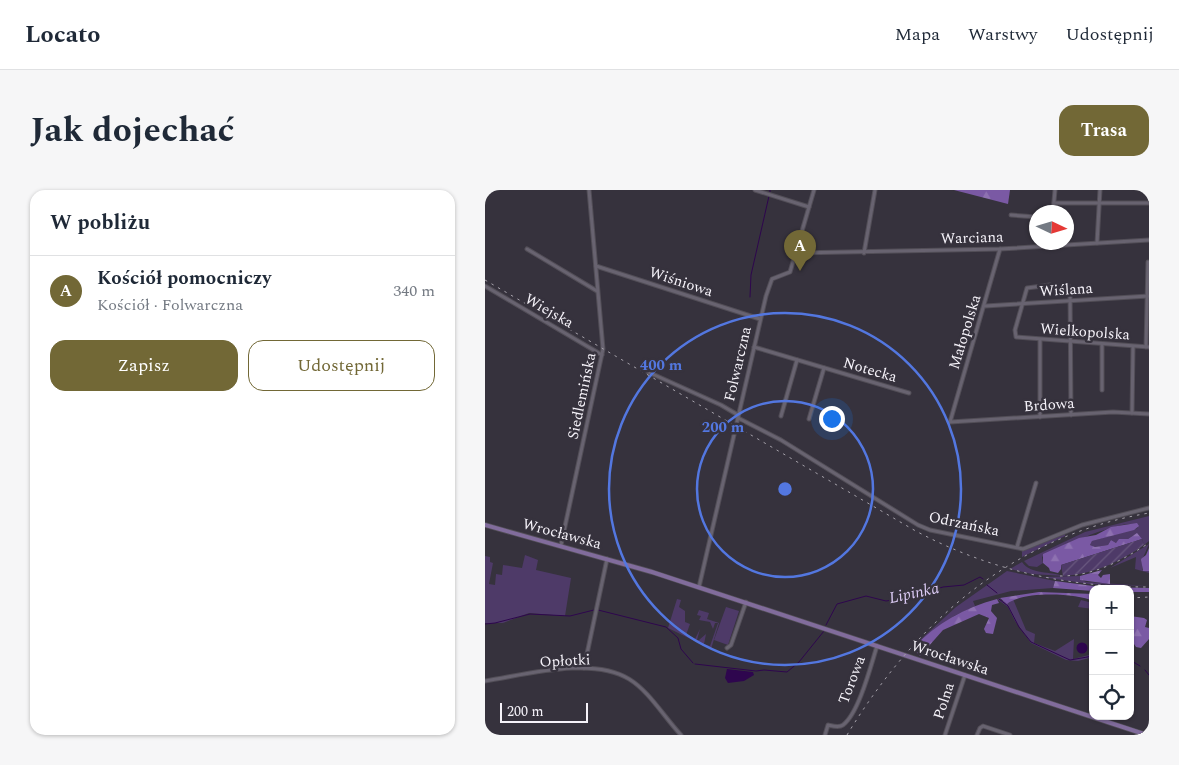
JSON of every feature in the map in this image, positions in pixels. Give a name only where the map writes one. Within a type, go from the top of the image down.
[{"type":"main road","name":"Wrocławska","points":[[485,525],[607,558],[699,587],[1147,735]]},
{"type":"street","name":"Siedlemińska","points":[[561,546],[602,355],[589,190]]},
{"type":"street","points":[[755,190],[809,207]]},
{"type":"street","name":"Folwarczna","points":[[699,587],[760,319],[771,281],[790,272],[814,190]]},
{"type":"street","points":[[864,253],[875,190]]},
{"type":"street","points":[[1055,190],[1054,203],[1149,203]]},
{"type":"street","points":[[1097,243],[1100,190]]},
{"type":"street","points":[[1011,215],[1029,216]]},
{"type":"street","name":"Warciana","points":[[1074,244],[1149,240]]},
{"type":"street","name":"Warciana","points":[[795,254],[1000,249],[1029,246]]},
{"type":"street","points":[[527,249],[598,291]]},
{"type":"street","name":"Małopolska","points":[[950,422],[1000,249]]},
{"type":"street","points":[[1148,262],[1148,347]]},
{"type":"street","name":"Wiśniowa","points":[[595,266],[760,319]]},
{"type":"street","points":[[1022,304],[1029,286],[1050,285]]},
{"type":"street","name":"Wiejska","points":[[485,286],[602,355]]},
{"type":"street","points":[[1070,287],[1071,415]]},
{"type":"street","name":"Wiślana","points":[[985,306],[1148,296]]},
{"type":"street","name":"Wielkopolska","points":[[1022,304],[1015,330],[1016,337],[1020,339],[1148,347]]},
{"type":"street","points":[[1040,340],[1040,417]]},
{"type":"street","points":[[1102,345],[1102,390]]},
{"type":"street","points":[[1132,413],[1133,347]]},
{"type":"street","name":"Notecka","points":[[754,348],[909,393]]},
{"type":"street","points":[[781,416],[797,360]]},
{"type":"street","name":"Notecka","points":[[809,419],[824,368]]},
{"type":"street","name":"Odrzańska","points":[[649,372],[721,405],[923,528],[1017,548],[1029,548],[1082,525],[1149,508]]},
{"type":"street","name":"Brdowa","points":[[950,422],[1071,415],[1149,414]]},
{"type":"street","points":[[1017,548],[1036,483]]},
{"type":"street","points":[[584,668],[607,558]]},
{"type":"street","points":[[727,648],[732,644],[746,602]]},
{"type":"street","name":"Torowa","points":[[825,735],[828,725],[837,727],[844,724],[856,705],[877,645]]},
{"type":"street","name":"Opłotki","points":[[485,681],[584,668],[612,672],[629,679],[650,699],[681,735]]},
{"type":"street","name":"Polna","points":[[945,735],[965,674]]},
{"type":"street","points":[[977,735],[983,726],[1009,735]]},
{"type":"shaded area","points":[[1149,516],[1149,541],[1144,545],[1142,539],[1134,535],[1128,539],[1121,539],[1116,543],[1111,540],[1108,545],[1095,547],[1090,545],[1092,541],[1138,528],[1131,524],[1123,525],[1112,527],[1059,548],[1042,557],[1043,563],[1037,567],[1029,566],[1024,561],[1085,532]]},
{"type":"shaded area","points":[[1065,533],[1065,536],[1022,557],[1022,551]]},
{"type":"shaded area","points":[[1142,539],[1144,545],[1116,562],[1085,573],[1063,576],[1061,565]]},
{"type":"shaded area","points":[[1149,544],[1142,560],[1142,570],[1149,571],[1149,573],[1135,569],[1136,557],[1110,568]]},
{"type":"shaded area","points":[[525,555],[538,560],[536,570],[571,578],[565,616],[529,613],[503,623],[485,623],[485,556],[490,557],[490,562],[493,563],[489,584],[495,585],[496,574],[502,575],[503,565],[522,568]]},
{"type":"shaded area","points":[[1022,562],[1036,571],[1063,576],[1032,574],[1010,569]]},
{"type":"shaded area","points":[[1007,571],[1055,581],[1053,588],[1011,591],[973,601],[975,606],[954,616],[919,641],[956,607]]},
{"type":"shaded area","points":[[1080,576],[1080,579],[1086,582],[1133,585],[1090,584],[1042,577]]},
{"type":"shaded area","points":[[1000,598],[1001,601],[1013,599],[1026,630],[1035,634],[1034,643],[1055,651],[1074,639],[1073,659],[1089,655],[1089,658],[1078,661],[1066,660],[1031,643],[1015,621],[1008,607],[997,599]]},
{"type":"shaded area","points":[[677,599],[681,600],[679,607],[685,611],[685,622],[690,624],[686,635],[695,639],[700,629],[697,640],[706,634],[704,644],[710,646],[718,623],[715,623],[713,629],[710,622],[699,620],[701,616],[697,615],[699,610],[709,613],[707,619],[719,623],[711,649],[668,628]]},
{"type":"shaded area","points":[[1081,600],[1089,602],[1089,608],[1078,607]]},
{"type":"shaded area","points":[[726,607],[739,611],[728,645],[714,640]]},
{"type":"shaded area","points":[[1082,642],[1088,648],[1082,654],[1076,648]]},
{"type":"shaded area","points":[[727,669],[753,672],[754,675],[744,681],[728,683],[725,678]]},
{"type":"green space","points":[[954,190],[1010,190],[1008,204]]},
{"type":"green space","points":[[1137,523],[1139,526],[1134,530],[1092,541],[1090,545],[1095,547],[1108,545],[1111,540],[1116,543],[1119,539],[1128,539],[1137,533],[1142,539],[1061,565],[1058,573],[1050,571],[1043,563],[1043,554],[1079,538],[1096,535],[1111,527]]},
{"type":"green space","points":[[1149,548],[1149,571],[1143,571],[1141,559],[1146,555]]},
{"type":"green space","points":[[1102,570],[1098,575],[1101,578],[1103,575],[1110,574],[1110,584],[1080,580],[1080,576]]},
{"type":"green space","points":[[1055,581],[1089,585],[1089,591],[1053,588]]},
{"type":"green space","points":[[1134,588],[1149,588],[1149,592],[1134,592]]},
{"type":"green space","points":[[1039,592],[1089,594],[1089,600],[1075,596],[1036,595],[1014,600],[1007,604],[1000,598]]},
{"type":"green space","points":[[997,599],[999,603],[992,605],[991,611],[997,618],[993,634],[986,633],[984,629],[989,618],[979,614],[943,630],[920,656],[913,648],[941,624],[962,612]]},
{"type":"green space","points":[[1134,617],[1147,620],[1145,627],[1149,628],[1149,639],[1141,648],[1136,647],[1134,644]]},
{"type":"waterway","points":[[750,297],[751,275],[769,196]]},
{"type":"waterway","name":"Lipinka","points":[[826,625],[837,604],[866,596],[886,601],[908,598],[943,587],[964,585],[980,577],[983,579]]},
{"type":"waterway","name":"Lipinka","points":[[987,585],[997,593]]},
{"type":"waterway","name":"Lipinka","points":[[999,599],[1008,606],[1019,627],[1031,642],[1070,660],[1089,657]]},
{"type":"waterway","name":"Lipinka","points":[[485,624],[530,614],[570,616],[594,610]]},
{"type":"waterway","name":"Lipinka","points":[[598,610],[666,627],[678,638],[681,649],[693,663]]},
{"type":"waterway","name":"Lipinka","points":[[695,664],[756,671],[787,672],[799,662],[824,631]]},
{"type":"waterway","name":"Lipinka","points":[[1134,662],[1140,666]]},
{"type":"waterway","name":"Lipinka","points":[[1145,670],[1149,675]]},
{"type":"railway","points":[[485,280],[914,530],[942,544],[970,556],[1028,574],[1088,584],[1149,587]]},
{"type":"railway","points":[[847,735],[874,694],[904,655],[937,621],[973,590],[1012,563],[1055,541],[1100,524],[1149,513]]},
{"type":"railway","points":[[1060,576],[1084,573],[1107,566],[1149,543]]},
{"type":"railway","points":[[1134,598],[1149,597]]},
{"type":"place","name":"Kościół pomocniczy","points":[[800,271]]}]
